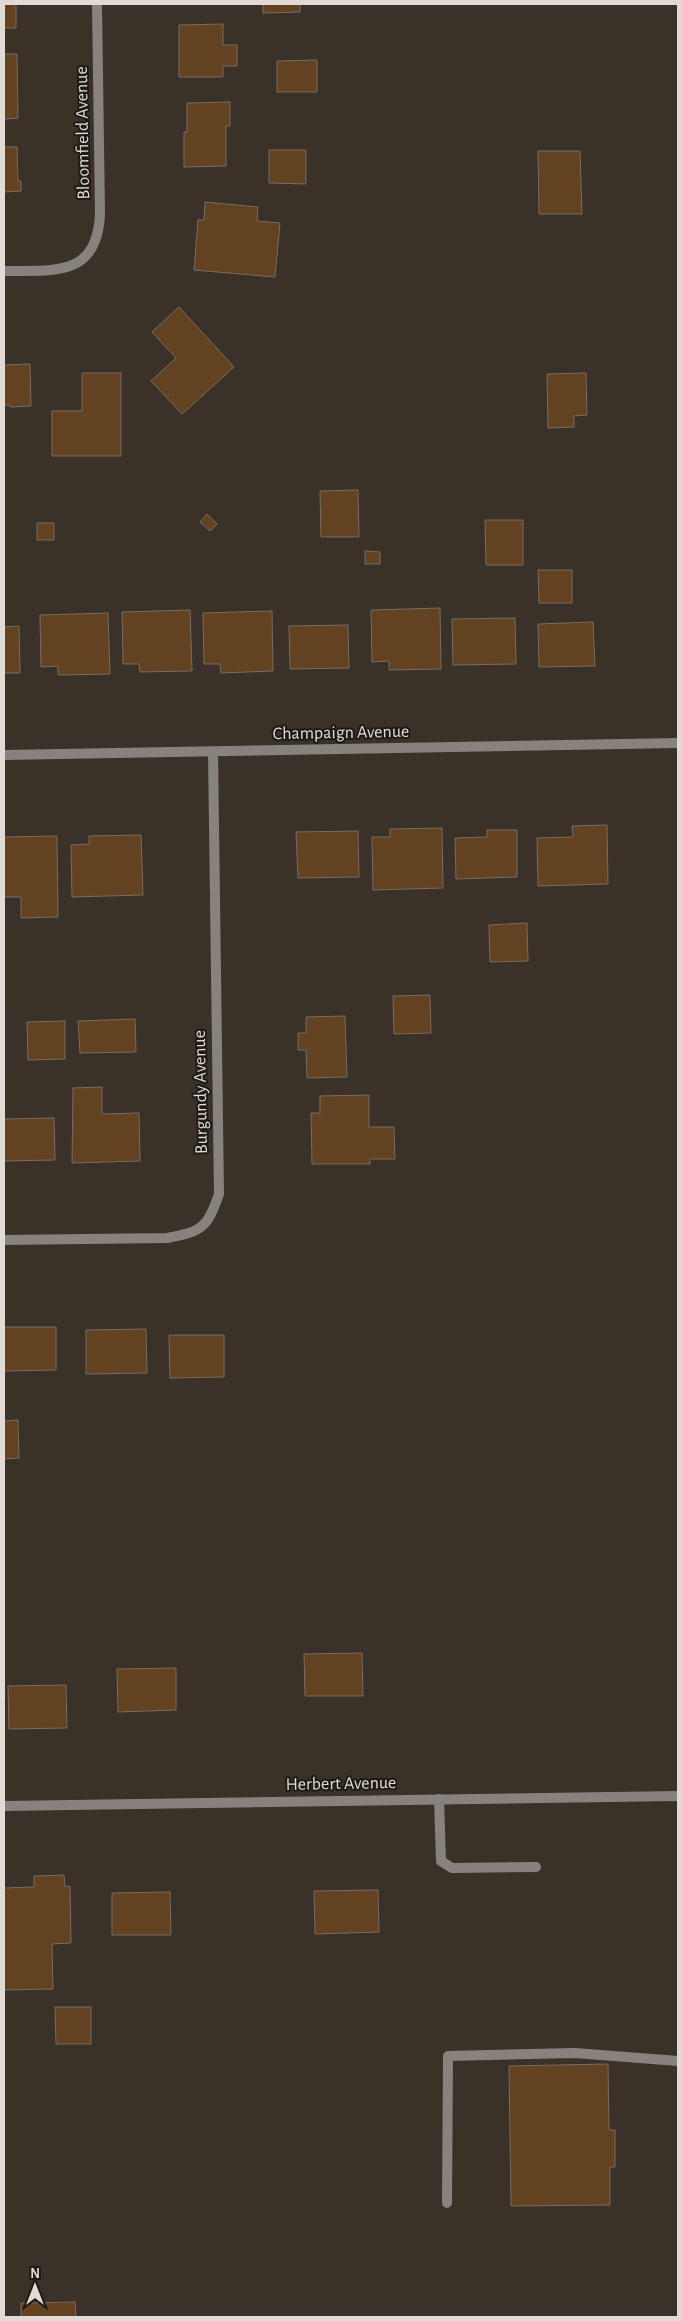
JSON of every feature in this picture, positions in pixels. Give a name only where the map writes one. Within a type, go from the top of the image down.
[{"type":"street","name":"Bloomfield Avenue","points":[[4,271],[56,269],[72,266],[85,258],[95,245],[100,222],[97,4]]},
{"type":"street","name":"Champaign Avenue","points":[[4,755],[678,743]]},
{"type":"street","name":"Burgundy Avenue","points":[[4,1240],[167,1238],[192,1233],[210,1220],[219,1194],[213,752]]},
{"type":"street","name":"Herbert Avenue","points":[[4,1806],[678,1796]]},
{"type":"street","points":[[439,1799],[441,1861],[452,1868],[536,1867]]},
{"type":"street","points":[[447,2204],[448,2056],[575,2053],[678,2061]]},
{"type":"building","points":[[4,4],[16,4],[16,28],[4,28]]},
{"type":"building","points":[[263,4],[300,4],[300,12],[263,13]]},
{"type":"building","points":[[223,24],[223,45],[237,45],[237,66],[223,66],[223,77],[179,77],[179,25]]},
{"type":"building","points":[[4,54],[17,54],[18,118],[4,119]]},
{"type":"building","points":[[317,60],[317,92],[277,92],[277,61]]},
{"type":"building","points":[[230,102],[230,126],[226,126],[226,166],[184,167],[184,132],[187,132],[187,103]]},
{"type":"building","points":[[4,147],[17,147],[18,181],[21,181],[21,191],[4,192]]},
{"type":"building","points":[[269,150],[306,150],[306,184],[269,183]]},
{"type":"building","points":[[538,151],[580,151],[582,214],[539,214]]},
{"type":"building","points":[[205,202],[258,207],[257,221],[280,223],[275,277],[194,270],[198,220],[204,220]]},
{"type":"building","points":[[179,307],[234,367],[182,414],[151,381],[176,358],[152,332]]},
{"type":"building","points":[[30,364],[31,406],[10,407],[10,405],[4,405],[4,365]]},
{"type":"building","points":[[82,373],[121,373],[121,456],[52,456],[52,411],[82,411]]},
{"type":"building","points":[[586,373],[587,415],[574,416],[574,427],[548,428],[547,374]]},
{"type":"building","points":[[358,490],[359,537],[321,537],[320,491]]},
{"type":"building","points":[[207,514],[217,524],[210,531],[200,522]]},
{"type":"building","points":[[485,520],[523,520],[523,565],[486,565]]},
{"type":"building","points":[[37,523],[54,523],[54,540],[37,540]]},
{"type":"building","points":[[365,551],[380,552],[380,564],[365,564]]},
{"type":"building","points":[[538,570],[572,570],[572,603],[539,603]]},
{"type":"building","points":[[440,608],[441,669],[389,670],[389,661],[372,662],[371,610]]},
{"type":"building","points":[[190,610],[192,671],[140,672],[139,664],[123,664],[122,612]]},
{"type":"building","points":[[272,611],[273,671],[221,673],[220,664],[204,664],[203,613]]},
{"type":"building","points":[[108,613],[110,674],[58,675],[58,666],[41,667],[40,615]]},
{"type":"building","points":[[515,618],[516,664],[453,665],[452,619]]},
{"type":"building","points":[[593,622],[595,666],[539,667],[538,624]]},
{"type":"building","points":[[348,625],[349,668],[290,669],[289,626]]},
{"type":"building","points":[[19,626],[20,673],[4,673],[4,627]]},
{"type":"building","points":[[607,825],[608,884],[538,886],[537,838],[573,837],[572,826]]},
{"type":"building","points":[[442,828],[443,888],[373,890],[372,837],[390,837],[390,829]]},
{"type":"building","points":[[487,830],[517,830],[517,877],[456,879],[455,838],[487,837]]},
{"type":"building","points":[[358,831],[359,877],[298,878],[296,832]]},
{"type":"building","points":[[141,835],[143,895],[72,897],[71,845],[89,844],[89,836]]},
{"type":"building","points":[[57,836],[58,917],[21,918],[21,897],[4,897],[4,837]]},
{"type":"building","points":[[527,923],[528,961],[490,962],[489,925]]},
{"type":"building","points":[[430,995],[431,1033],[394,1034],[393,996]]},
{"type":"building","points":[[345,1016],[347,1077],[307,1078],[306,1050],[298,1050],[298,1033],[306,1033],[306,1017]]},
{"type":"building","points":[[135,1019],[136,1052],[80,1053],[78,1021]]},
{"type":"building","points":[[65,1021],[65,1059],[28,1060],[27,1022]]},
{"type":"building","points":[[102,1087],[102,1114],[139,1113],[140,1161],[72,1163],[73,1088]]},
{"type":"building","points":[[369,1095],[369,1127],[394,1127],[395,1159],[370,1159],[370,1164],[312,1164],[311,1113],[320,1113],[320,1096]]},
{"type":"building","points":[[54,1118],[55,1160],[4,1161],[4,1119]]},
{"type":"building","points":[[4,1327],[56,1327],[56,1370],[4,1371]]},
{"type":"building","points":[[146,1329],[147,1373],[86,1374],[86,1330]]},
{"type":"building","points":[[169,1335],[224,1335],[224,1377],[170,1378]]},
{"type":"building","points":[[18,1420],[19,1458],[4,1459],[4,1421]]},
{"type":"building","points":[[362,1653],[363,1696],[305,1696],[304,1654]]},
{"type":"building","points":[[176,1668],[176,1710],[118,1712],[117,1669]]},
{"type":"building","points":[[66,1685],[67,1728],[9,1729],[8,1686]]},
{"type":"building","points":[[64,1875],[65,1887],[70,1886],[71,1943],[52,1944],[53,1989],[4,1990],[4,1888],[34,1887],[34,1876]]},
{"type":"building","points":[[378,1890],[379,1932],[315,1934],[314,1891]]},
{"type":"building","points":[[170,1892],[171,1935],[112,1935],[112,1893]]},
{"type":"building","points":[[55,2007],[91,2007],[91,2044],[56,2044]]},
{"type":"building","points":[[608,2064],[609,2130],[615,2130],[615,2167],[610,2167],[610,2205],[511,2206],[509,2066]]},
{"type":"building","points":[[75,2302],[76,2317],[21,2317],[21,2303]]}]
